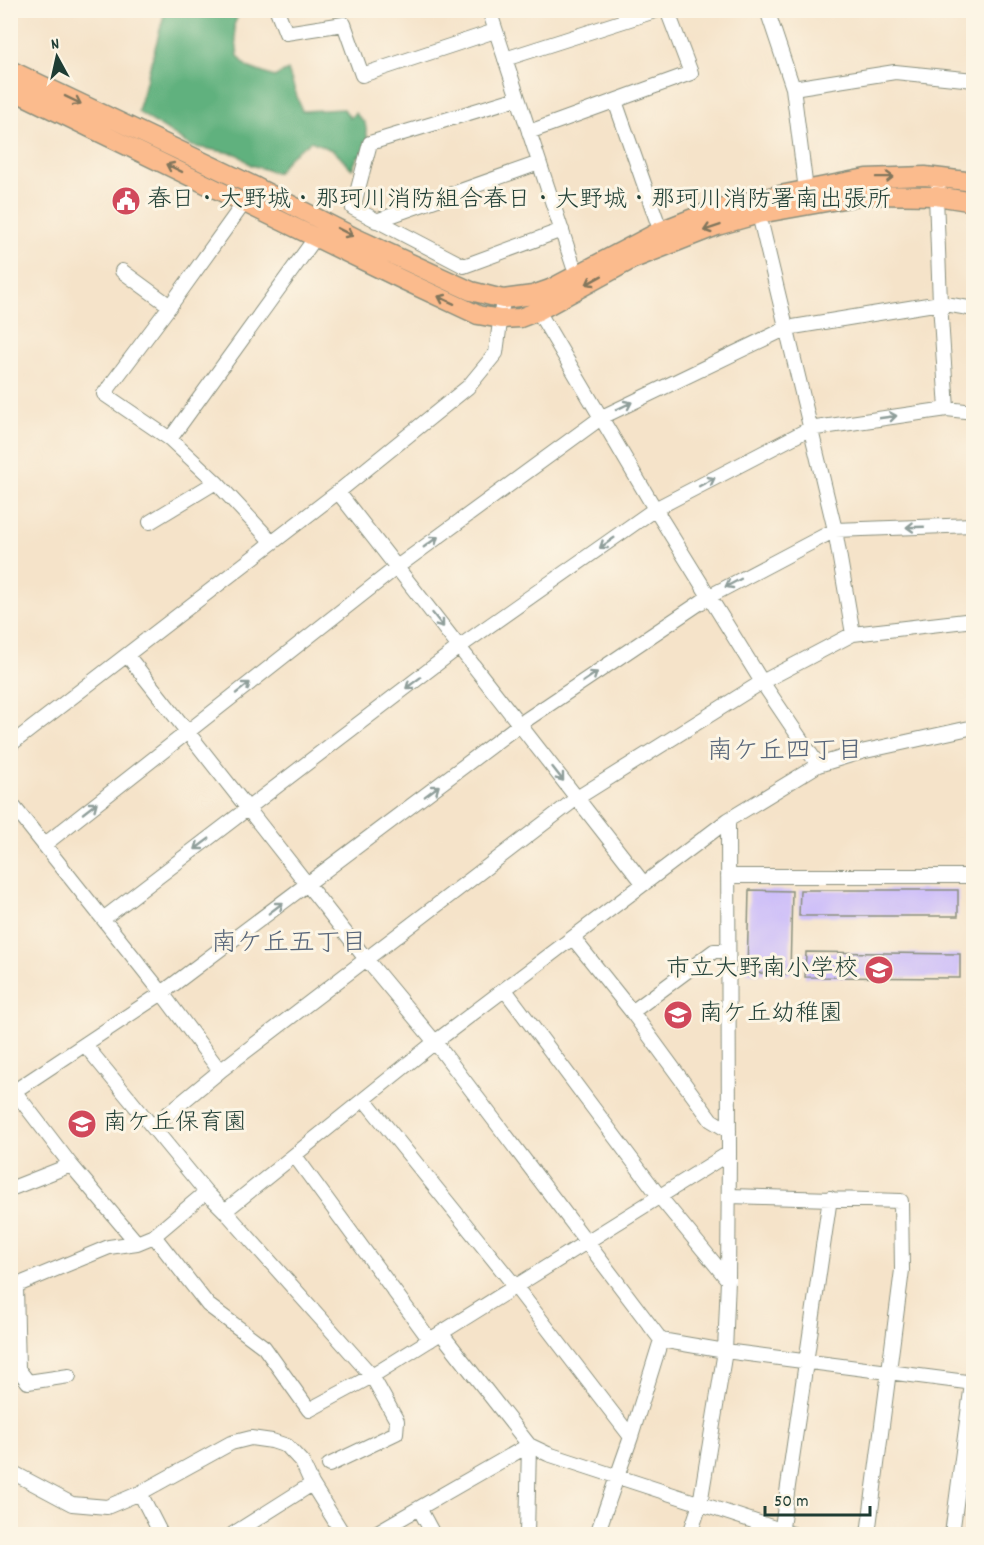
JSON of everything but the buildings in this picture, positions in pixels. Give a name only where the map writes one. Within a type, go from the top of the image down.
[{"type":"main road","points":[[13,83],[251,194],[356,238],[471,291],[536,303],[631,260],[663,238]]},
{"type":"main road","points":[[251,194],[316,237],[478,315],[501,319],[520,318],[550,289],[576,274],[663,238],[717,226],[757,207],[809,197],[866,195],[974,182]]},
{"type":"main road","points":[[938,187],[974,202]]},
{"type":"street","points":[[277,10],[286,33],[344,17],[362,75],[495,31]]},
{"type":"street","points":[[489,10],[576,274]]},
{"type":"street","points":[[505,59],[658,10]]},
{"type":"street","points":[[529,132],[692,73],[667,10]]},
{"type":"street","points":[[767,10],[793,88],[809,197]]},
{"type":"street","points":[[793,88],[895,72],[974,80]]},
{"type":"street","points":[[518,98],[370,143],[353,208],[464,266],[562,230]]},
{"type":"street","points":[[615,101],[663,238]]},
{"type":"street","points":[[376,221],[539,163]]},
{"type":"street","points":[[938,187],[940,303],[947,409]]},
{"type":"street","points":[[251,194],[104,394],[170,439],[216,482],[272,542]]},
{"type":"street","points":[[757,207],[835,530],[853,634]]},
{"type":"street","points":[[170,439],[316,237]]},
{"type":"street","points":[[122,271],[170,306]]},
{"type":"street","points":[[10,745],[338,492],[468,387],[496,353],[503,298]]},
{"type":"street","points":[[536,303],[655,509],[762,682],[818,765]]},
{"type":"street","points":[[44,845],[397,567],[602,417],[787,328],[940,303],[974,309]]},
{"type":"street","points":[[103,919],[459,647],[655,509],[809,429],[947,409],[974,412]]},
{"type":"street","points":[[150,522],[216,482]]},
{"type":"street","points":[[338,492],[644,884]]},
{"type":"street","points":[[137,1243],[13,1093],[162,993],[519,724],[710,596],[835,530],[974,525]]},
{"type":"street","points":[[153,1126],[220,1071],[577,798],[762,682],[853,634],[974,620]]},
{"type":"street","points":[[128,655],[366,959],[435,1042],[661,1340],[807,1362],[973,1380],[952,1534]]},
{"type":"street","points":[[225,1211],[435,1042],[728,820],[818,765],[861,752],[974,727]]},
{"type":"street","points":[[10,802],[162,993],[220,1071]]},
{"type":"street","points":[[690,1534],[700,1504],[725,1351],[730,1196],[728,820]]},
{"type":"street","points":[[728,876],[974,876]]},
{"type":"street","points":[[573,938],[632,1012],[711,1120],[729,1131]]},
{"type":"street","points":[[632,1012],[714,951],[729,951]]},
{"type":"street","points":[[505,990],[659,1196],[728,1280]]},
{"type":"street","points":[[85,1045],[206,1192],[372,1376],[397,1421],[396,1432],[329,1465]]},
{"type":"street","points":[[364,1099],[515,1286],[631,1437]]},
{"type":"street","points":[[154,1236],[208,1305],[264,1347],[309,1410],[372,1376],[729,1153]]},
{"type":"street","points":[[295,1156],[436,1336],[529,1445],[548,1454],[786,1533],[830,1198]]},
{"type":"street","points":[[10,1188],[71,1165]]},
{"type":"street","points":[[69,1376],[28,1382],[18,1370],[13,1287],[110,1247],[137,1243],[154,1236],[206,1192]]},
{"type":"street","points":[[730,1196],[901,1201],[902,1270],[868,1534]]},
{"type":"street","points":[[597,1534],[631,1437],[661,1340]]},
{"type":"street","points":[[10,1470],[72,1504],[107,1507],[140,1493],[231,1443],[251,1438],[272,1441],[287,1446],[302,1462],[312,1484],[343,1534]]},
{"type":"street","points":[[374,1534],[529,1445]]},
{"type":"street","points":[[527,1534],[529,1445]]},
{"type":"street","points":[[233,1534],[248,1531],[312,1484]]},
{"type":"street","points":[[140,1493],[161,1534]]},
{"type":"street","points":[[419,1509],[434,1534]]},
{"type":"green space","points":[[165,11],[240,11],[234,25],[238,56],[247,67],[274,77],[288,70],[302,111],[344,109],[350,118],[355,113],[365,123],[371,157],[358,156],[352,169],[334,151],[311,141],[290,156],[277,173],[251,165],[237,154],[191,146],[138,112]]},
{"type":"place","name":"春日・大野城・那珂川消防組合春日・大野城・那珂川消防署南出張所","points":[[126,201]]},
{"type":"place","name":"市立大野南小学校","points":[[879,970]]},
{"type":"place","name":"南ケ丘幼稚園","points":[[678,1015]]},
{"type":"place","name":"南ケ丘保育園","points":[[82,1124]]},
{"type":"district","name":"南ケ丘四丁目","points":[[785,752]]},
{"type":"district","name":"南ケ丘五丁目","points":[[289,944]]}]
